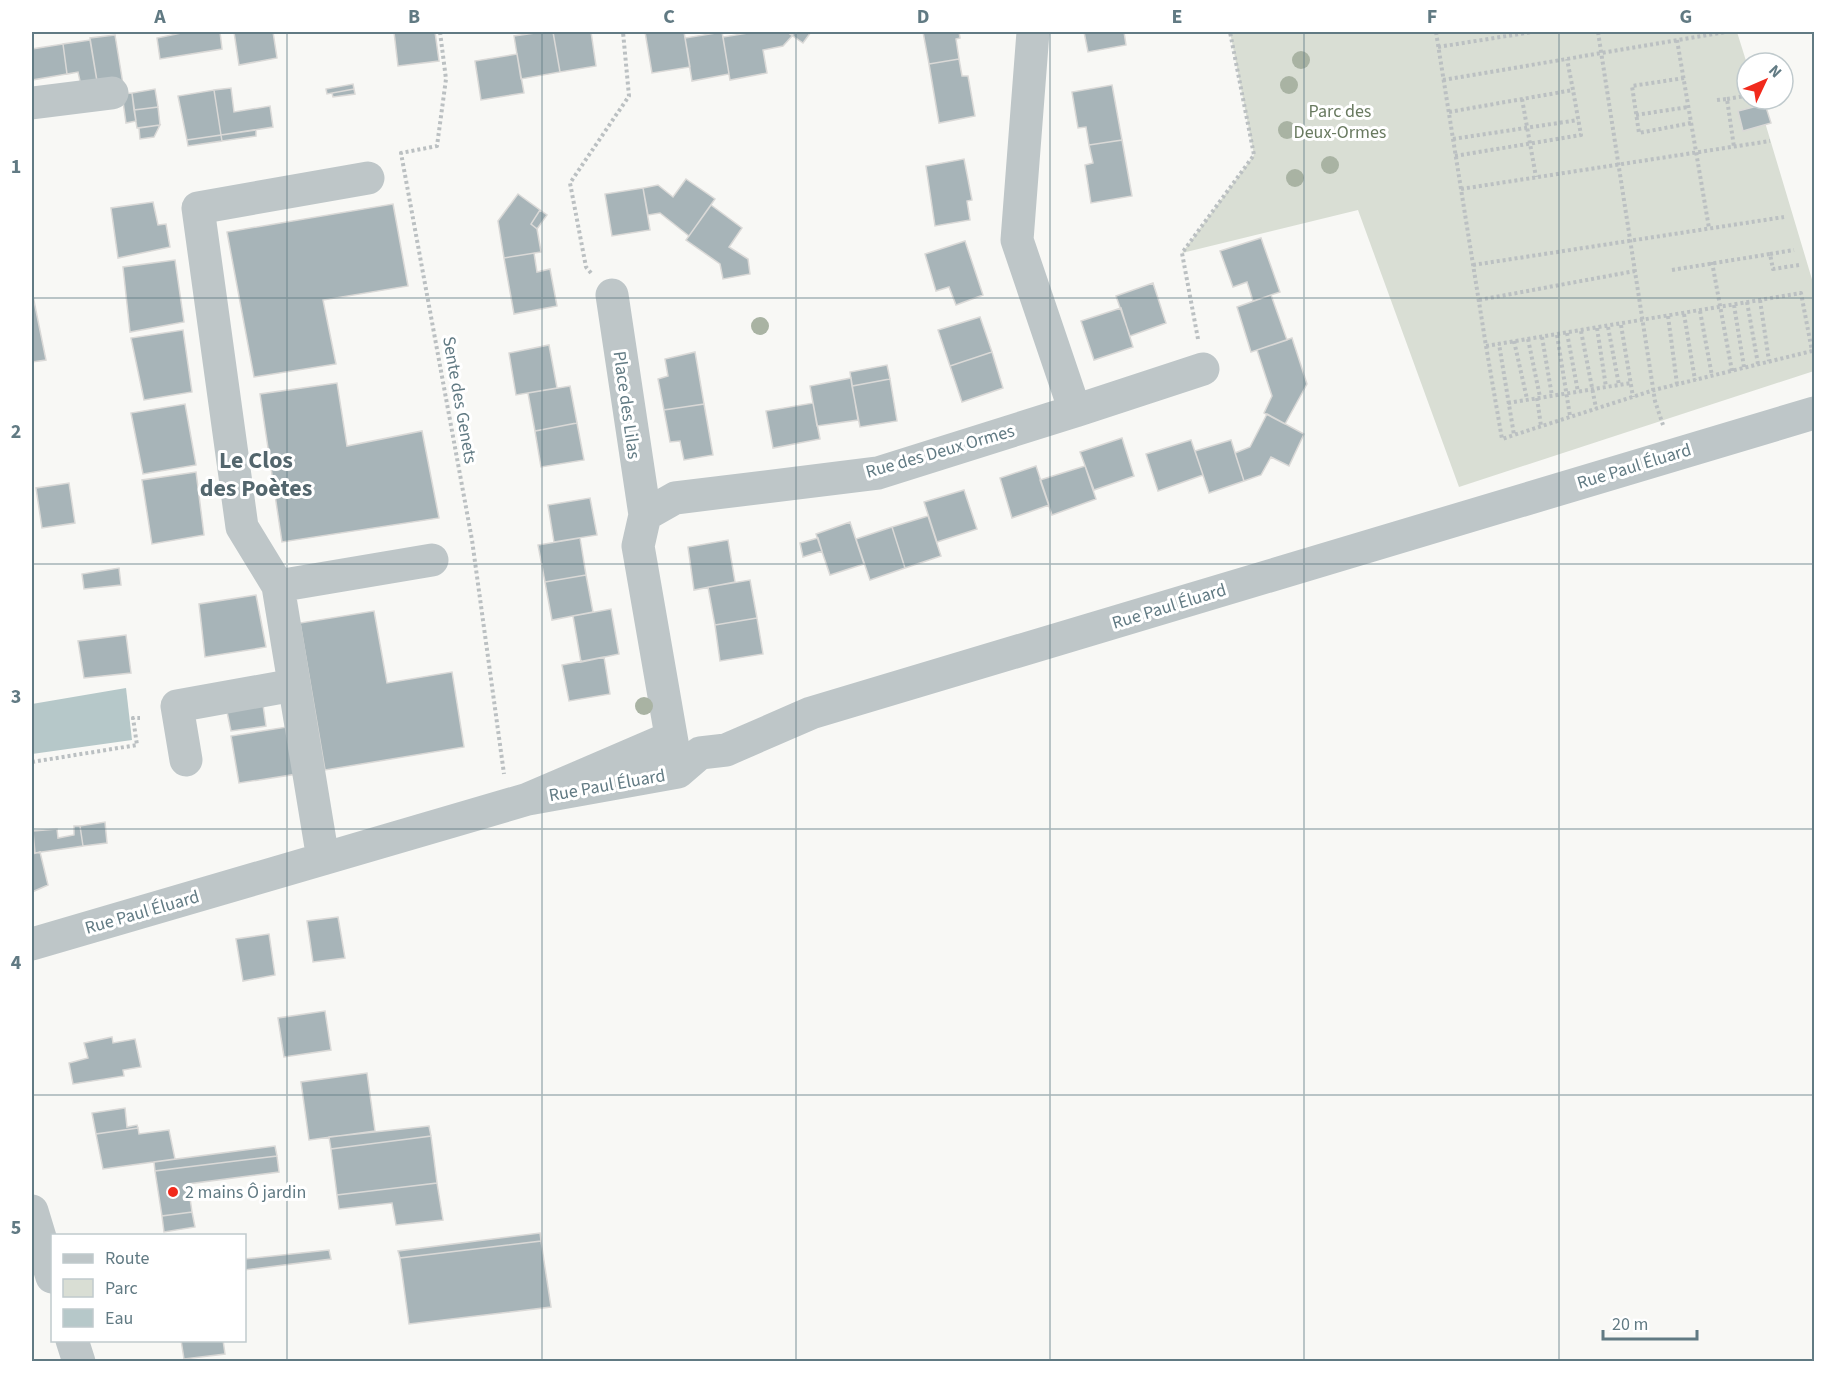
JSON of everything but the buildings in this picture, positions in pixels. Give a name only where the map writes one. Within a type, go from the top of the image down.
[{"type":"street","points":[[1033,32],[1017,240],[1075,411]]},
{"type":"street","points":[[32,103],[112,93]]},
{"type":"street","points":[[323,859],[278,586],[242,527],[198,208],[368,178]]},
{"type":"street","name":"Place des Lilas","points":[[612,295],[645,515]]},
{"type":"street","name":"Rue des Deux Ormes","points":[[645,515],[675,498],[878,472],[1203,369]]},
{"type":"street","name":"Rue Paul Éluard","points":[[518,801],[678,772],[700,753],[726,750],[811,713],[1815,413]]},
{"type":"street","points":[[645,515],[638,546],[670,738],[678,772]]},
{"type":"street","points":[[278,586],[432,560]]},
{"type":"street","points":[[186,760],[177,706],[294,685]]},
{"type":"street","name":"Rue Paul Éluard","points":[[32,944],[518,801],[670,738]]},
{"type":"street","points":[[32,1211],[51,1274]]},
{"type":"street","points":[[72,1342],[79,1362]]},
{"type":"path","name":"Sente des Genets","points":[[440,32],[446,79],[437,146],[401,153],[518,801]]},
{"type":"path","points":[[612,295],[586,267],[570,183],[629,96],[623,32]]},
{"type":"path","points":[[1203,369],[1182,253],[1254,155],[1230,32]]},
{"type":"path","points":[[1436,32],[1455,156],[1486,346],[1502,438],[1654,390],[1812,351],[1801,293],[1486,346]]},
{"type":"path","points":[[1438,47],[1532,32]]},
{"type":"path","points":[[1598,32],[1654,390],[1673,454]]},
{"type":"path","points":[[1443,80],[1725,32]]},
{"type":"path","points":[[1677,40],[1709,228]]},
{"type":"path","points":[[1455,156],[1581,135],[1567,59]]},
{"type":"path","points":[[1684,78],[1632,86],[1636,115],[1639,133],[1691,123]]},
{"type":"path","points":[[1449,112],[1573,90]]},
{"type":"path","points":[[1717,100],[1735,98]]},
{"type":"path","points":[[1522,99],[1536,177]]},
{"type":"path","points":[[1727,99],[1734,147]]},
{"type":"path","points":[[1636,115],[1688,107]]},
{"type":"path","points":[[1453,139],[1578,120]]},
{"type":"path","points":[[1461,189],[1770,141]]},
{"type":"path","points":[[1473,265],[1784,217]]},
{"type":"path","points":[[1672,270],[1794,250]]},
{"type":"path","points":[[1770,254],[1773,269],[1799,265]]},
{"type":"path","points":[[1712,262],[1732,370]]},
{"type":"path","points":[[1479,300],[1635,271]]},
{"type":"path","points":[[1760,300],[1769,361]]},
{"type":"path","points":[[1747,302],[1758,364]]},
{"type":"path","points":[[1734,305],[1744,367]]},
{"type":"path","points":[[1700,311],[1712,376]]},
{"type":"path","points":[[1684,314],[1695,380]]},
{"type":"path","points":[[1668,316],[1677,384]]},
{"type":"path","points":[[1621,325],[1634,397]]},
{"type":"path","points":[[1608,327],[1619,385]]},
{"type":"path","points":[[1597,328],[1606,387]]},
{"type":"path","points":[[1581,331],[1596,408]]},
{"type":"path","points":[[1568,333],[1578,392]]},
{"type":"path","points":[[1557,335],[1570,416]]},
{"type":"path","points":[[1542,337],[1551,396]]},
{"type":"path","points":[[1528,339],[1539,398],[1541,426]]},
{"type":"path","points":[[1514,341],[1527,400]]},
{"type":"path","points":[[1499,344],[1514,435]]},
{"type":"path","points":[[1508,403],[1631,383]]},
{"type":"path","points":[[32,762],[137,745],[133,718],[140,718]]},
{"type":"green space","name":"Parc des Deux-Ormes","points":[[1230,32],[1737,32],[1743,51],[1735,51],[1735,111],[1762,111],[1814,286],[1814,371],[1459,487],[1358,210],[1182,253],[1254,155]]},
{"type":"water","points":[[126,688],[132,740],[32,754],[32,704]]},
{"type":"place","name":"2 mains Ô jardin","points":[[173,1192]]},
{"type":"district","name":"Le Clos des Poètes","points":[[256,474]]}]
